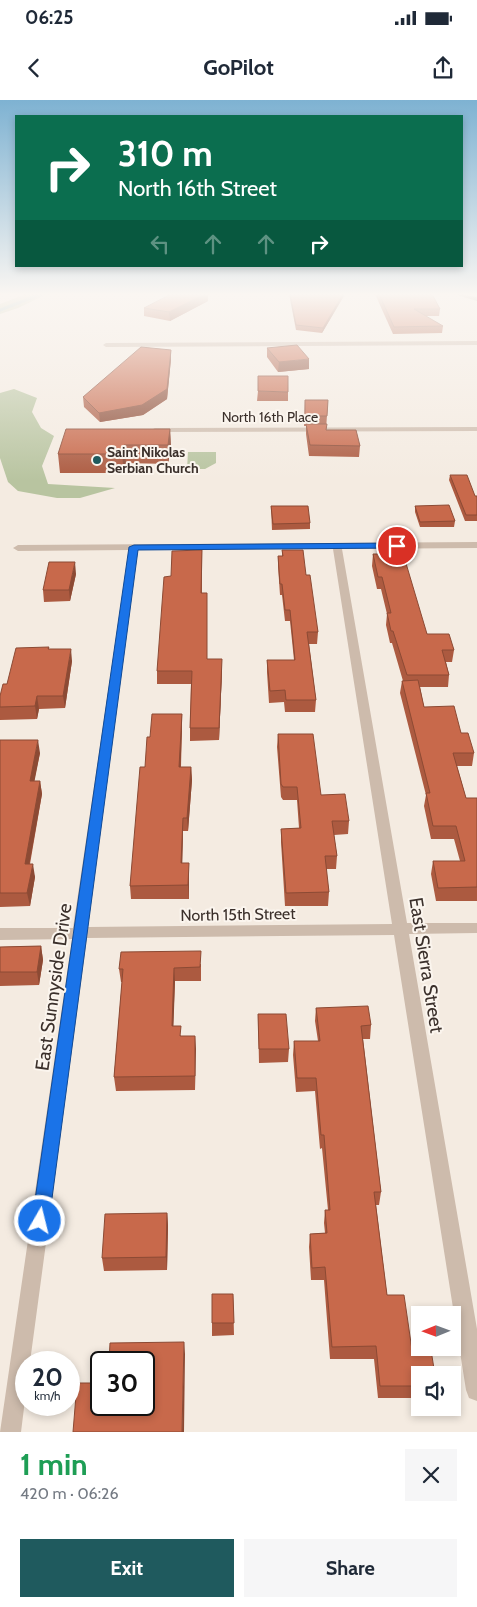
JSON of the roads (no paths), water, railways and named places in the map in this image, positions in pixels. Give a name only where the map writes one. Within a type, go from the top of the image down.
[{"type":"street","name":"North 16th Place","points":[[150,430],[477,429]]},
{"type":"street","points":[[18,548],[477,545]]},
{"type":"street","name":"East Sierra Street","points":[[337,546],[477,1390]]},
{"type":"street","name":"East Sunnyside Drive","points":[[10,1432],[134,547]]},
{"type":"street","name":"North 15th Street","points":[[0,934],[477,928]]},
{"type":"place","name":"Saint Nikolas Serbian Church","points":[[97,460]]}]
